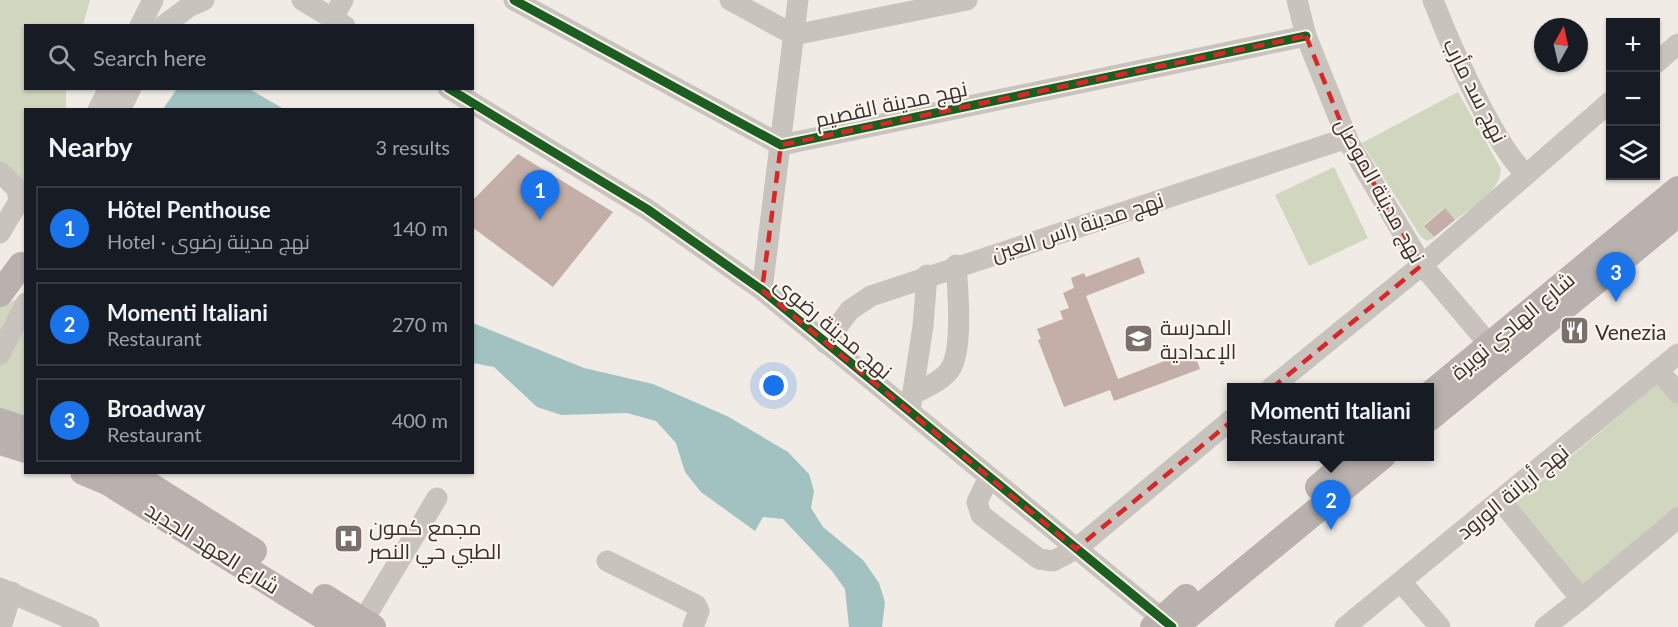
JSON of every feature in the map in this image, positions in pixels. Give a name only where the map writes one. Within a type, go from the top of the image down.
[{"type":"main road","name":"شارع الهادي نويرة","points":[[1434,414],[1495,352],[1678,189]]},
{"type":"main road","name":"شارع الهادي نويرة","points":[[1434,391],[1495,352],[1678,214]]},
{"type":"main road","points":[[0,294],[23,260]]},
{"type":"main road","points":[[0,421],[24,429]]},
{"type":"main road","points":[[0,442],[24,449]]},
{"type":"main road","points":[[1165,625],[1348,461]]},
{"type":"main road","points":[[1165,625],[1377,461]]},
{"type":"main road","name":"شارع العهد الجديد","points":[[87,474],[127,494],[359,625]]},
{"type":"main road","name":"شارع العهد الجديد","points":[[132,474],[359,625]]},
{"type":"street","points":[[141,24],[153,0]]},
{"type":"street","points":[[163,24],[172,0]]},
{"type":"street","points":[[165,24],[190,6],[204,0]]},
{"type":"street","points":[[302,0],[340,15]]},
{"type":"street","points":[[514,0],[781,144]]},
{"type":"street","points":[[730,0],[794,35],[967,0]]},
{"type":"street","points":[[762,290],[798,0]]},
{"type":"street","name":"نهج مدينة الموصل","points":[[1297,0],[1306,36],[1347,138],[1422,265],[1495,352]]},
{"type":"street","name":"نهج سد مأرب","points":[[1433,0],[1492,123],[1514,164],[1526,174]]},
{"type":"street","name":"نهج مدينة القصيم","points":[[781,144],[1306,36]]},
{"type":"street","points":[[1660,60],[1678,44]]},
{"type":"street","points":[[100,108],[108,90]]},
{"type":"street","points":[[121,108],[130,90]]},
{"type":"street","name":"نهج مدينة رضوى","points":[[451,90],[647,209],[762,290],[825,343],[911,404],[989,477],[1165,625]]},
{"type":"street","points":[[1276,383],[1422,265],[1606,106]]},
{"type":"street","name":"نهج مدينة راس العين","points":[[825,343],[861,301],[927,275],[1347,138]]},
{"type":"street","points":[[0,172],[17,189],[19,195],[19,201],[0,233]]},
{"type":"street","points":[[0,310],[23,260]]},
{"type":"street","points":[[911,404],[951,367],[958,329],[956,266]]},
{"type":"street","points":[[911,404],[923,326],[927,275]]},
{"type":"street","points":[[0,354],[24,307]]},
{"type":"street","name":"نهج أريانة الورود","points":[[1345,627],[1678,354]]},
{"type":"street","points":[[1658,370],[1678,393]]},
{"type":"street","points":[[989,477],[977,502],[981,514],[1039,559],[1053,561],[1076,549],[1227,423]]},
{"type":"street","points":[[359,625],[437,498]]},
{"type":"street","points":[[1501,501],[1581,599]]},
{"type":"street","points":[[1545,627],[1678,518]]},
{"type":"street","points":[[607,561],[696,605],[699,611],[694,624]]},
{"type":"street","points":[[1401,582],[1440,627]]},
{"type":"street","points":[[1,627],[6,590],[89,627]]},
{"type":"highlighted area","points":[[1306,36],[1347,138],[1422,265],[1076,549],[762,290],[781,145]]},
{"type":"green space","points":[[0,0],[90,0],[83,24],[24,24],[24,90],[66,90],[66,108],[24,108],[24,183],[0,163]]},
{"type":"green space","points":[[1458,92],[1501,169],[1496,185],[1470,210],[1455,220],[1444,208],[1424,225],[1434,238],[1427,241],[1421,237],[1362,143]]},
{"type":"green space","points":[[1334,167],[1368,238],[1309,266],[1275,195]]},
{"type":"green space","points":[[24,295],[24,419],[0,411],[0,307]]},
{"type":"green space","points":[[1661,381],[1678,401],[1678,508],[1582,588],[1512,506]]},
{"type":"water","points":[[176,90],[251,90],[282,108],[164,108]]},
{"type":"water","points":[[474,323],[584,368],[653,384],[727,416],[788,452],[809,474],[814,491],[811,508],[823,527],[863,560],[879,583],[885,602],[882,627],[849,627],[845,589],[832,571],[783,519],[763,517],[755,531],[701,492],[685,472],[676,443],[656,421],[627,413],[561,415],[537,407],[494,367],[474,363]]},
{"type":"building","points":[[518,154],[613,212],[553,287],[474,228],[474,199]]},
{"type":"building","points":[[1445,208],[1455,220],[1434,237],[1424,226]]},
{"type":"building","points":[[1139,257],[1145,273],[1086,296],[1118,379],[1193,350],[1200,369],[1114,401],[1110,390],[1064,407],[1038,340],[1041,339],[1037,329],[1063,319],[1060,311],[1069,308],[1063,293],[1074,288],[1071,278],[1084,273],[1086,277]]},
{"type":"cycle path","points":[[514,0],[781,145],[1306,36]]},
{"type":"cycle path","points":[[451,90],[647,209],[762,290],[1172,627]]},
{"type":"place","name":"Hôtel Penthouse","points":[[540,220]]},
{"type":"place","name":"Broadway","points":[[1616,302]]},
{"type":"place","name":"Venezia","points":[[1574,331]]},
{"type":"place","name":"المدرسة الإعدادية","points":[[1139,338]]},
{"type":"place","name":"Momenti Italiani","points":[[1331,530]]},
{"type":"place","name":"مجمع كمون الطبي حي النصر","points":[[348,538]]}]
